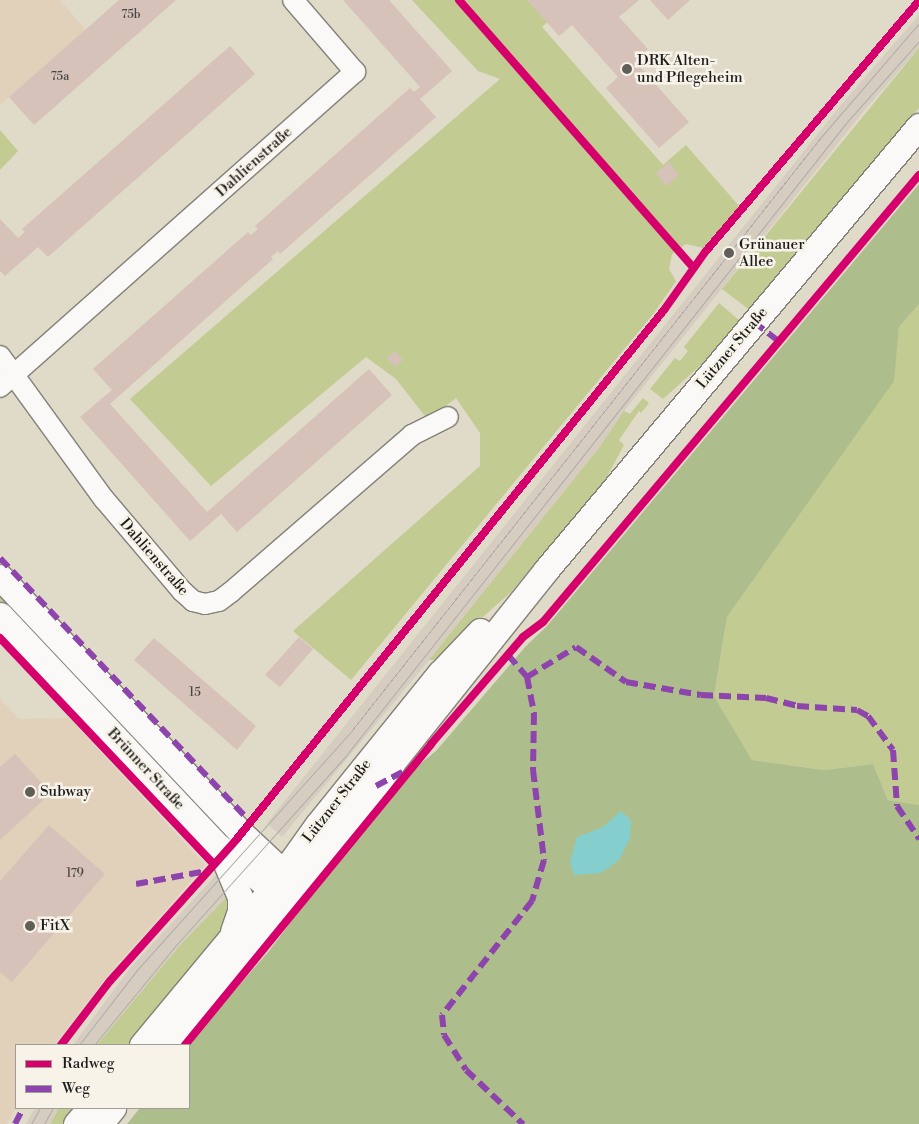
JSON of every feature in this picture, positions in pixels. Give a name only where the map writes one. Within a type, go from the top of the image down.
[{"type":"main road","name":"Lützner Straße","points":[[167,1044],[286,885],[546,570],[919,126]]},
{"type":"main road","name":"Lützner Straße","points":[[143,1044],[230,938],[286,885],[308,837],[440,672],[546,570]]},
{"type":"main road","name":"Brünner Straße","points":[[0,577],[241,834],[286,885]]},
{"type":"main road","name":"Brünner Straße","points":[[0,614],[218,846],[286,885]]},
{"type":"main road","points":[[241,834],[269,843],[289,844],[308,837]]},
{"type":"main road","points":[[218,846],[240,897],[240,911],[230,938]]},
{"type":"main road","points":[[76,1124],[89,1109]]},
{"type":"main road","points":[[100,1124],[113,1109]]},
{"type":"street","name":"Dahlienstraße","points":[[7,381],[355,72],[293,0]]},
{"type":"street","name":"Dahlienstraße","points":[[0,356],[7,381],[126,525],[182,592],[192,601],[205,604],[219,601],[231,592],[412,436],[448,417]]},
{"type":"shaded area","points":[[0,0],[60,0],[86,30],[0,105]]},
{"type":"shaded area","points":[[919,15],[919,48],[863,112],[624,411],[598,449],[429,660],[282,837],[267,823],[840,106]]},
{"type":"shaded area","points":[[0,699],[19,719],[69,718],[205,865],[107,976],[55,1044],[15,1044],[15,1109],[7,1124],[0,1124]]},
{"type":"shaded area","points":[[216,875],[230,894],[181,944],[98,1044],[74,1044],[131,967]]},
{"type":"shaded area","points":[[34,1109],[58,1109],[50,1124],[26,1124]]},
{"type":"green space","points":[[412,0],[572,0],[542,27],[663,165],[686,145],[739,206],[703,248],[686,244],[672,254],[669,269],[676,281],[654,313],[351,680],[293,631],[480,466],[480,433],[456,398],[428,420],[396,379],[366,357],[211,486],[130,399],[500,79],[478,71]]},
{"type":"green space","points":[[919,48],[919,108],[751,310],[747,308],[722,289]]},
{"type":"green space","points":[[0,130],[18,151],[0,170]]},
{"type":"green space","points":[[919,184],[919,304],[899,327],[894,381],[727,617],[714,696],[752,760],[824,770],[873,764],[888,800],[919,805],[919,1124],[127,1124],[139,1109],[190,1109],[190,1044],[188,1044],[269,951],[396,783],[436,751],[526,646],[547,626]]},
{"type":"green space","points":[[719,303],[741,322],[713,354],[663,399],[650,389],[675,358],[680,361],[688,351],[684,347]]},
{"type":"green space","points":[[919,304],[919,805],[888,800],[873,764],[824,770],[752,760],[714,696],[727,617],[893,381],[899,327]]},
{"type":"green space","points":[[643,398],[649,403],[641,413],[639,411],[619,440],[624,445],[604,482],[511,592],[434,660],[429,660],[598,449],[624,411],[630,414]]},
{"type":"green space","points":[[0,592],[57,653],[53,656],[0,601]]},
{"type":"green space","points":[[230,894],[228,918],[212,944],[131,1044],[98,1044],[181,944]]},
{"type":"green space","points":[[58,1109],[77,1109],[64,1124],[50,1124]]},
{"type":"water","points":[[621,811],[631,820],[630,838],[619,860],[601,873],[574,875],[570,862],[577,837],[603,827]]},
{"type":"building","points":[[119,0],[176,0],[34,125],[9,97]]},
{"type":"building","points":[[343,0],[389,0],[452,71],[420,99],[436,117],[280,254],[278,251],[271,257],[273,259],[110,404],[207,512],[369,369],[392,395],[237,532],[221,514],[190,541],[80,417],[112,390],[93,369],[248,232],[251,235],[258,229],[255,226],[410,88],[414,92],[420,87]]},
{"type":"building","name":"DRK Alten- und Pflegeheim","points":[[527,0],[639,0],[619,17],[648,49],[635,61],[689,122],[659,148],[606,88],[618,77],[572,25],[559,36]]},
{"type":"building","name":"DRK Alten- und Pflegeheim","points":[[650,0],[690,0],[668,20]]},
{"type":"building","points":[[230,46],[255,74],[48,257],[38,247],[5,276],[0,271],[0,219],[18,238],[25,232],[22,229]]},
{"type":"building","points":[[669,162],[679,175],[666,186],[656,173]]},
{"type":"building","points":[[395,351],[403,360],[395,367],[387,358]]},
{"type":"building","points":[[299,637],[313,649],[280,687],[265,675]]},
{"type":"building","points":[[154,638],[256,726],[237,750],[134,660]]},
{"type":"building","points":[[15,754],[51,793],[0,840],[0,767]]},
{"type":"building","name":"FitX","points":[[49,825],[105,874],[12,982],[0,972],[0,881]]},
{"type":"tram line","points":[[80,1044],[137,970],[352,730],[821,137],[919,23]]},
{"type":"tram line","points":[[95,1044],[177,944],[344,758],[846,123],[919,41]]},
{"type":"tram line","points":[[31,1124],[39,1109]]},
{"type":"tram line","points":[[44,1124],[52,1109]]},
{"type":"marked path","points":[[754,322],[781,343]]},
{"type":"marked path","points":[[0,558],[250,821]]},
{"type":"marked path","points":[[527,677],[576,647],[626,682],[701,695],[766,698],[797,706],[857,710],[868,716],[893,750],[897,806],[919,839]]},
{"type":"marked path","points":[[508,655],[527,677],[534,713],[533,770],[544,860],[532,901],[442,1015],[444,1035],[466,1070],[523,1124]]},
{"type":"marked path","points":[[376,786],[402,772]]},
{"type":"marked path","points":[[136,884],[207,871]]},
{"type":"marked path","points":[[15,1124],[22,1109]]},
{"type":"cycle path","points":[[459,0],[694,268]]},
{"type":"cycle path","points":[[62,1044],[110,981],[236,840],[664,310],[706,251],[919,1]]},
{"type":"cycle path","points":[[186,1044],[431,744],[523,637],[543,622],[919,175]]},
{"type":"cycle path","points":[[0,638],[214,864]]},
{"type":"place","name":"DRK Alten- und Pflegeheim","points":[[627,69]]},
{"type":"place","name":"Grünauer Allee","points":[[729,253]]},
{"type":"place","name":"Subway","points":[[30,792]]},
{"type":"place","name":"FitX","points":[[30,926]]}]
